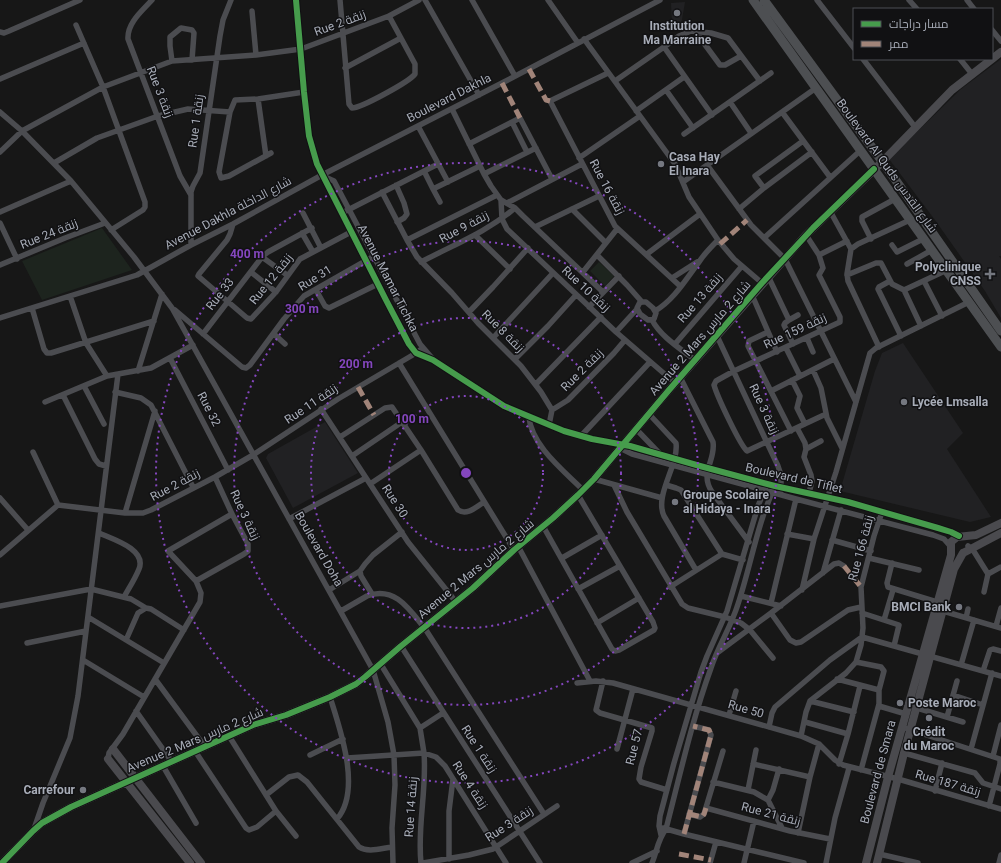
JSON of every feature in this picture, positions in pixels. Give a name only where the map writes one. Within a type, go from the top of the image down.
[{"type":"main road","name":"Boulevard Al Quds شارع القدس","points":[[753,0],[1001,346]]},
{"type":"main road","name":"Boulevard Al Quds شارع القدس","points":[[767,1],[1001,330]]},
{"type":"street","points":[[0,32],[4,33],[80,0]]},
{"type":"street","name":"Rue 3 زنقة","points":[[152,0],[130,25],[128,42],[142,73],[180,176],[191,195]]},
{"type":"street","name":"Rue 1 زنقة","points":[[191,245],[191,195],[193,186],[200,173],[221,28],[231,0]]},
{"type":"street","name":"Avenue Mamar Tichka","points":[[296,0],[304,92],[309,136],[313,150],[322,175],[409,344],[416,353],[433,360],[499,404],[529,418],[581,436],[619,445]]},
{"type":"street","points":[[340,0],[349,104],[352,108],[356,108],[406,82],[415,74],[416,67],[389,16]]},
{"type":"street","name":"Rue 2 زنقة","points":[[0,152],[22,132],[103,87],[172,61],[256,54],[300,48],[343,34],[389,16],[419,0]]},
{"type":"street","points":[[425,0],[479,95]]},
{"type":"street","points":[[472,0],[515,76]]},
{"type":"street","points":[[660,0],[584,39],[675,164],[689,197],[718,240],[742,266],[765,280],[790,320]]},
{"type":"street","points":[[817,0],[853,47]]},
{"type":"street","points":[[909,0],[916,8]]},
{"type":"street","points":[[967,0],[973,8]]},
{"type":"street","points":[[550,1],[578,43]]},
{"type":"street","points":[[252,11],[256,54]]},
{"type":"street","points":[[76,25],[103,87],[145,202],[145,207],[143,210],[111,230]]},
{"type":"street","points":[[172,61],[170,37],[181,28],[192,30],[194,33],[192,60]]},
{"type":"street","points":[[695,31],[720,65],[725,65],[741,56]]},
{"type":"street","points":[[615,81],[686,32],[695,31],[716,34],[728,38],[760,81]]},
{"type":"street","points":[[993,31],[1001,41]]},
{"type":"street","points":[[346,68],[401,38]]},
{"type":"street","name":"Boulevard Dakhla","points":[[322,175],[479,95],[584,39]]},
{"type":"street","points":[[0,79],[84,43]]},
{"type":"street","points":[[664,47],[712,115]]},
{"type":"street","name":"Avenue 2 Mars شارع 2 مارس","points":[[993,58],[1001,52]]},
{"type":"street","points":[[864,60],[915,127]]},
{"type":"street","points":[[961,60],[972,74]]},
{"type":"street","name":"Avenue 2 Mars شارع 2 مارس","points":[[2,863],[33,830],[42,823],[71,808],[126,781],[260,722],[286,715],[330,697],[360,681],[423,626],[456,602],[516,548],[581,493],[594,479],[619,445],[636,429],[680,376],[806,235],[882,162],[952,90],[991,60]]},
{"type":"street","name":"Rue 16 زنقة","points":[[608,73],[550,101],[617,229],[647,254],[680,286]]},
{"type":"street","points":[[684,134],[771,73]]},
{"type":"street","points":[[636,111],[684,77]]},
{"type":"street","points":[[683,182],[816,88]]},
{"type":"street","points":[[666,90],[693,128]]},
{"type":"street","points":[[258,99],[269,154],[229,176],[221,178],[219,172],[230,112],[235,100],[258,99],[304,92]]},
{"type":"street","points":[[730,102],[751,133]]},
{"type":"street","points":[[54,163],[97,138],[158,116],[188,109],[230,112]]},
{"type":"street","points":[[452,109],[484,174],[501,200],[515,208],[603,292]]},
{"type":"street","name":"Boulevard Doha","points":[[0,112],[71,181],[172,308],[330,590],[373,670],[388,722],[394,755],[396,785],[392,828],[392,863]]},
{"type":"street","points":[[782,112],[830,177]]},
{"type":"street","points":[[507,203],[552,179],[581,161],[640,116]]},
{"type":"street","points":[[469,144],[520,118],[552,179]]},
{"type":"street","points":[[512,122],[527,152]]},
{"type":"street","points":[[418,126],[448,182]]},
{"type":"street","points":[[764,188],[755,176],[803,141]]},
{"type":"street","points":[[484,174],[536,148]]},
{"type":"street","points":[[764,238],[861,150]]},
{"type":"street","points":[[739,209],[812,152]]},
{"type":"street","points":[[342,213],[438,164]]},
{"type":"street","points":[[707,165],[751,225],[785,259],[856,402]]},
{"type":"street","points":[[434,189],[480,166]]},
{"type":"street","points":[[424,171],[440,202]]},
{"type":"street","name":"Avenue Mamar Tichka","points":[[322,175],[334,181],[422,348],[433,360]]},
{"type":"street","name":"Avenue Dakhla شارع الداخلة","points":[[0,318],[137,275],[322,175]]},
{"type":"street","points":[[0,212],[71,181]]},
{"type":"street","points":[[396,185],[408,214],[397,222]]},
{"type":"street","name":"Rue 8 زنقة","points":[[382,192],[407,240],[421,262],[515,359],[536,384],[552,410]]},
{"type":"street","points":[[407,240],[497,195]]},
{"type":"street","points":[[535,227],[599,196]]},
{"type":"street","points":[[871,239],[862,221],[862,217],[895,199]]},
{"type":"street","points":[[501,200],[502,219]]},
{"type":"street","name":"Rue 9 زنقة","points":[[421,262],[476,235],[502,219],[515,208]]},
{"type":"street","points":[[572,209],[606,243]]},
{"type":"street","points":[[830,211],[851,249],[847,275],[849,283],[879,347]]},
{"type":"street","points":[[303,213],[321,248]]},
{"type":"street","points":[[647,254],[700,214]]},
{"type":"street","name":"Rue 10 زنقة","points":[[502,219],[507,230],[528,248],[616,332],[675,383]]},
{"type":"street","points":[[851,249],[858,244],[910,220]]},
{"type":"street","points":[[0,223],[17,258]]},
{"type":"street","name":"Rue 24 زنقة","points":[[0,265],[65,238],[106,224]]},
{"type":"street","points":[[227,302],[198,276],[227,240],[233,224]]},
{"type":"street","name":"Rue 33","points":[[203,334],[262,257],[268,252],[312,228]]},
{"type":"street","points":[[583,272],[617,229]]},
{"type":"street","name":"Rue 12 زنقة","points":[[227,302],[247,318],[251,319],[276,292],[300,259],[351,232]]},
{"type":"street","points":[[302,233],[313,252]]},
{"type":"street","points":[[476,235],[510,269]]},
{"type":"street","name":"Rue 159 زنقة","points":[[768,442],[750,450],[746,450],[738,437],[715,388],[714,382],[734,371],[820,332],[838,323],[840,320],[820,278],[820,273],[823,268],[819,255],[806,235]]},
{"type":"street","points":[[892,244],[898,252],[923,239]]},
{"type":"street","points":[[655,311],[664,306],[699,261],[718,240]]},
{"type":"street","points":[[819,255],[847,241]]},
{"type":"street","points":[[469,312],[528,248]]},
{"type":"street","points":[[907,264],[932,250]]},
{"type":"street","points":[[596,255],[619,276],[642,302],[649,304],[655,311],[655,317],[652,320]]},
{"type":"street","name":"Rue 31","points":[[203,334],[242,367],[246,368],[250,365],[284,319],[304,296],[374,256]]},
{"type":"street","points":[[262,257],[287,275]]},
{"type":"street","points":[[672,278],[699,261]]},
{"type":"street","points":[[847,275],[880,262],[890,281],[895,286],[904,290],[921,326]]},
{"type":"street","name":"Rue 13 زنقة","points":[[675,344],[742,266]]},
{"type":"street","points":[[904,290],[947,270]]},
{"type":"street","points":[[251,272],[276,292]]},
{"type":"street","points":[[493,338],[553,272]]},
{"type":"street","points":[[589,306],[619,276]]},
{"type":"street","points":[[890,281],[879,287],[878,290],[901,336]]},
{"type":"street","points":[[924,281],[942,316]]},
{"type":"street","points":[[316,290],[325,306],[329,308],[378,284]]},
{"type":"street","points":[[138,371],[162,294]]},
{"type":"street","points":[[515,359],[576,295]]},
{"type":"street","points":[[752,295],[777,352]]},
{"type":"street","points":[[70,296],[86,343],[107,376]]},
{"type":"street","points":[[616,332],[637,309],[638,304],[642,302]]},
{"type":"street","points":[[802,590],[814,539],[828,497],[869,355],[873,350],[969,302]]},
{"type":"street","points":[[32,308],[44,349],[46,353],[51,354],[154,321]]},
{"type":"street","points":[[172,308],[203,334]]},
{"type":"street","points":[[637,309],[646,319],[652,320],[659,330],[695,360]]},
{"type":"street","points":[[793,344],[784,325],[798,316]]},
{"type":"street","points":[[536,384],[600,317]]},
{"type":"street","points":[[768,332],[748,343],[791,431]]},
{"type":"street","points":[[274,334],[285,344]]},
{"type":"street","name":"Rue 3 زنقة","points":[[717,336],[768,442],[780,471],[780,495]]},
{"type":"street","points":[[807,338],[813,352]]},
{"type":"street","name":"Rue 2 زنقة","points":[[552,410],[562,405],[572,396],[625,340]]},
{"type":"street","points":[[45,402],[107,376],[151,368],[193,345]]},
{"type":"street","name":"Rue 11 زنقة","points":[[253,455],[322,409],[422,348]]},
{"type":"street","points":[[786,348],[800,376]]},
{"type":"street","name":"Rue 32","points":[[170,358],[228,470]]},
{"type":"street","points":[[771,391],[834,359]]},
{"type":"street","points":[[581,436],[650,362]]},
{"type":"street","points":[[399,363],[484,502],[516,548],[590,681]]},
{"type":"street","points":[[813,370],[821,388],[826,414],[842,448]]},
{"type":"street","points":[[33,830],[70,738],[78,696],[118,374]]},
{"type":"street","points":[[680,376],[713,442],[713,449],[707,471],[707,482],[709,488],[748,542],[755,545]]},
{"type":"street","points":[[792,380],[800,396],[797,408],[805,424]]},
{"type":"street","points":[[84,386],[104,424]]},
{"type":"street","points":[[115,392],[141,398],[151,405],[194,487]]},
{"type":"street","points":[[63,395],[95,459],[99,464],[106,466]]},
{"type":"street","points":[[340,437],[390,406],[394,409],[421,450],[459,511],[466,513],[484,502]]},
{"type":"street","name":"Rue 30","points":[[322,409],[402,532],[456,602]]},
{"type":"street","points":[[549,425],[552,410]]},
{"type":"street","points":[[125,513],[155,411]]},
{"type":"street","points":[[649,414],[675,441],[676,445],[673,462],[662,498],[662,512],[696,570]]},
{"type":"street","points":[[768,442],[826,414]]},
{"type":"street","points":[[529,418],[532,431],[539,444],[581,493],[602,535],[653,622],[654,629],[623,648],[615,651],[612,649],[596,623],[562,558],[543,526]]},
{"type":"street","points":[[352,456],[402,422]]},
{"type":"street","points":[[797,428],[804,440],[806,448],[804,457],[812,478],[809,493]]},
{"type":"street","points":[[636,429],[661,455]]},
{"type":"street","points":[[806,448],[821,442]]},
{"type":"street","name":"Boulevard de Tiflet","points":[[619,445],[661,455],[673,462]]},
{"type":"street","name":"Boulevard de Tiflet","points":[[619,445],[632,454],[673,462],[781,488],[828,497],[961,536]]},
{"type":"street","points":[[370,484],[421,450]]},
{"type":"street","points":[[0,555],[58,505],[33,452]]},
{"type":"street","name":"Rue 2 زنقة","points":[[58,505],[125,513],[143,513],[215,477],[253,455]]},
{"type":"street","name":"Boulevard de Tiflet","points":[[707,471],[764,491],[939,537],[944,539],[951,548]]},
{"type":"street","name":"Rue 3 زنقة","points":[[196,581],[248,551],[248,544],[215,477]]},
{"type":"street","points":[[289,519],[366,478]]},
{"type":"street","points":[[594,479],[662,498]]},
{"type":"street","points":[[661,835],[659,826],[667,790],[691,705],[707,656],[725,617],[758,506],[767,484]]},
{"type":"street","points":[[614,485],[623,506],[670,587],[685,606],[741,623],[750,630],[773,658]]},
{"type":"street","points":[[666,485],[681,491],[722,554],[743,560]]},
{"type":"street","points":[[652,863],[661,835],[666,829],[680,770],[711,666],[733,620],[741,596],[762,516],[775,486]]},
{"type":"street","points":[[0,498],[28,530]]},
{"type":"street","points":[[771,603],[796,499]]},
{"type":"street","points":[[823,573],[841,510]]},
{"type":"street","name":"Rue 166 زنقة","points":[[856,662],[862,637],[861,587],[882,512]]},
{"type":"street","points":[[190,863],[108,759],[200,602],[201,593],[196,581],[168,551],[232,514]]},
{"type":"street","points":[[1001,523],[976,535],[961,536],[953,539],[951,548],[956,553],[967,550],[1001,533]]},
{"type":"street","points":[[330,590],[360,571],[364,564],[373,555],[402,532]]},
{"type":"street","points":[[98,534],[126,545],[136,552],[140,568],[124,597]]},
{"type":"street","points":[[787,534],[814,539]]},
{"type":"street","points":[[562,558],[602,535]]},
{"type":"street","points":[[961,536],[966,539],[967,550],[988,574]]},
{"type":"street","points":[[832,540],[871,551]]},
{"type":"street","name":"Boulevard de Smara","points":[[877,863],[904,752],[917,708],[937,602],[951,548]]},
{"type":"street","name":"Boulevard de Smara","points":[[866,863],[906,714],[943,611],[954,569],[967,550]]},
{"type":"street","points":[[670,587],[722,554]]},
{"type":"street","points":[[869,558],[919,570]]},
{"type":"street","points":[[717,654],[837,563],[844,566]]},
{"type":"street","points":[[892,563],[886,585],[889,588],[937,602]]},
{"type":"street","points":[[578,589],[620,566]]},
{"type":"street","points":[[984,592],[988,574],[1001,567]]},
{"type":"street","points":[[360,571],[361,576],[372,594]]},
{"type":"street","points":[[0,606],[91,589],[131,599],[146,608],[151,609],[184,630]]},
{"type":"street","points":[[884,620],[893,590]]},
{"type":"street","points":[[341,611],[372,594],[382,594],[404,602],[423,626],[544,814]]},
{"type":"street","points":[[741,596],[781,606]]},
{"type":"street","points":[[596,623],[639,598]]},
{"type":"street","points":[[772,613],[790,640],[796,643],[805,640],[848,610],[861,607]]},
{"type":"street","points":[[126,640],[138,613],[146,608]]},
{"type":"street","points":[[966,618],[968,608]]},
{"type":"street","points":[[943,611],[998,627],[1001,608]]},
{"type":"street","points":[[862,614],[899,626],[894,646]]},
{"type":"street","points":[[88,617],[164,663]]},
{"type":"street","points":[[961,665],[974,620]]},
{"type":"street","points":[[27,643],[86,631]]},
{"type":"street","points":[[769,727],[775,707],[830,660],[862,637],[1001,676]]},
{"type":"street","name":"Rue 1 زنقة","points":[[401,646],[540,863]]},
{"type":"street","points":[[983,671],[990,650],[993,649],[1001,651]]},
{"type":"street","points":[[83,660],[144,697]]},
{"type":"street","points":[[801,736],[810,701],[856,662],[884,669],[879,690],[879,706],[861,770]]},
{"type":"street","points":[[347,758],[424,753],[420,728],[380,663]]},
{"type":"street","points":[[971,749],[992,673]]},
{"type":"street","points":[[155,679],[205,747]]},
{"type":"street","points":[[837,679],[879,690]]},
{"type":"street","name":"Rue 50","points":[[577,682],[603,681],[801,736],[819,744],[839,764],[849,768],[888,777]]},
{"type":"street","name":"Rue 57","points":[[603,681],[596,706],[598,712],[652,728],[639,780],[667,790]]},
{"type":"street","points":[[947,717],[957,681]]},
{"type":"street","points":[[839,764],[860,686]]},
{"type":"street","points":[[617,750],[633,689]]},
{"type":"street","points":[[729,715],[736,692]]},
{"type":"street","points":[[953,695],[982,705]]},
{"type":"street","points":[[330,697],[343,739],[347,758],[347,798],[344,809],[337,819]]},
{"type":"street","points":[[810,701],[854,712]]},
{"type":"street","points":[[879,706],[906,714]]},
{"type":"street","points":[[917,708],[963,722]]},
{"type":"street","points":[[136,711],[172,762]]},
{"type":"street","points":[[420,728],[443,713]]},
{"type":"street","points":[[805,722],[848,734]]},
{"type":"street","points":[[993,756],[1001,725]]},
{"type":"street","points":[[684,834],[711,735],[709,730],[693,726]]},
{"type":"street","points":[[902,727],[999,758],[1000,763],[988,806]]},
{"type":"street","points":[[229,736],[276,811],[296,836]]},
{"type":"street","points":[[310,755],[343,739]]},
{"type":"street","points":[[798,833],[819,744]]},
{"type":"street","points":[[113,749],[201,863]]},
{"type":"street","points":[[748,790],[756,750]]},
{"type":"street","points":[[195,751],[246,828],[249,830],[257,827],[276,811]]},
{"type":"street","points":[[689,814],[702,817],[704,814],[723,751]]},
{"type":"street","points":[[904,752],[975,773],[981,782],[1001,789]]},
{"type":"street","name":"Rue 4 زنقة","points":[[424,753],[432,754],[441,761],[506,863]]},
{"type":"street","name":"Rue 14 زنقة","points":[[422,863],[420,839],[424,792],[424,753]]},
{"type":"street","points":[[935,790],[942,763]]},
{"type":"street","points":[[753,764],[810,777]]},
{"type":"street","points":[[163,766],[196,823]]},
{"type":"street","points":[[826,863],[830,839],[849,768]]},
{"type":"street","points":[[768,800],[773,790],[778,769]]},
{"type":"street","points":[[266,795],[289,777],[298,775],[307,782],[363,850],[392,847]]},
{"type":"street","name":"Rue 187 زنقة","points":[[888,777],[1001,809]]},
{"type":"street","points":[[449,859],[449,816],[453,779]]},
{"type":"street","points":[[713,782],[759,794],[768,800],[782,828]]},
{"type":"street","name":"Rue 3 زنقة","points":[[422,863],[449,859],[496,847],[519,830],[557,806]]},
{"type":"street","name":"Rue 21 زنقة","points":[[706,808],[798,833],[830,839]]},
{"type":"street","points":[[744,863],[754,821]]},
{"type":"street","points":[[659,826],[684,834],[804,863]]},
{"type":"street","points":[[710,863],[716,842]]},
{"type":"street","points":[[632,863],[657,851]]},
{"type":"street","points":[[879,854],[918,863]]},
{"type":"street","points":[[999,863],[1001,855]]},
{"type":"shaded area","name":"Institution Ma Marraine","points":[[685,2],[681,25],[672,23],[671,3]]},
{"type":"shaded area","points":[[1001,59],[1001,256],[999,256],[1001,259],[1001,318],[985,291],[935,220],[889,159],[961,89]]},
{"type":"shaded area","points":[[102,228],[132,270],[42,300],[22,261]]},
{"type":"shaded area","points":[[599,262],[614,276],[605,286],[590,271]]},
{"type":"shaded area","name":"Lycée Lmsalla","points":[[903,343],[963,433],[947,449],[991,517],[970,522],[840,491],[875,371],[882,353]]},
{"type":"shaded area","points":[[325,422],[358,473],[293,508],[266,458],[268,454]]},
{"type":"marked path","points":[[529,69],[546,100],[550,101]]},
{"type":"marked path","points":[[502,83],[520,118]]},
{"type":"marked path","points":[[720,244],[747,220]]},
{"type":"marked path","points":[[358,387],[374,415]]},
{"type":"marked path","points":[[844,566],[861,587]]},
{"type":"marked path","points":[[684,834],[711,735],[709,730],[693,726]]},
{"type":"marked path","points":[[689,814],[702,817],[706,808]]},
{"type":"marked path","points":[[679,854],[711,860]]},
{"type":"cycle path","points":[[296,0],[309,136],[317,164],[409,344],[416,353],[433,360],[504,406],[564,431],[592,439],[630,446],[775,486],[848,502],[938,528],[959,536]]},
{"type":"cycle path","points":[[2,863],[42,823],[71,807],[253,725],[286,715],[330,697],[356,684],[365,677],[473,588],[514,550],[578,495],[594,479],[762,283],[813,228],[874,169]]},
{"type":"place","name":"Institution Ma Marraine","points":[[677,13]]},
{"type":"place","name":"Casa Hay El Inara","points":[[661,164]]},
{"type":"place","name":"Polyclinique CNSS","points":[[990,274]]},
{"type":"place","name":"Lycée Lmsalla","points":[[904,402]]},
{"type":"place","name":"Groupe Scolaire al Hidaya - Inara","points":[[675,502]]},
{"type":"place","name":"BMCI Bank","points":[[959,607]]},
{"type":"place","name":"Poste Maroc","points":[[900,703]]},
{"type":"place","name":"Crédit du Maroc","points":[[929,718]]},
{"type":"place","name":"Carrefour","points":[[83,790]]}]
